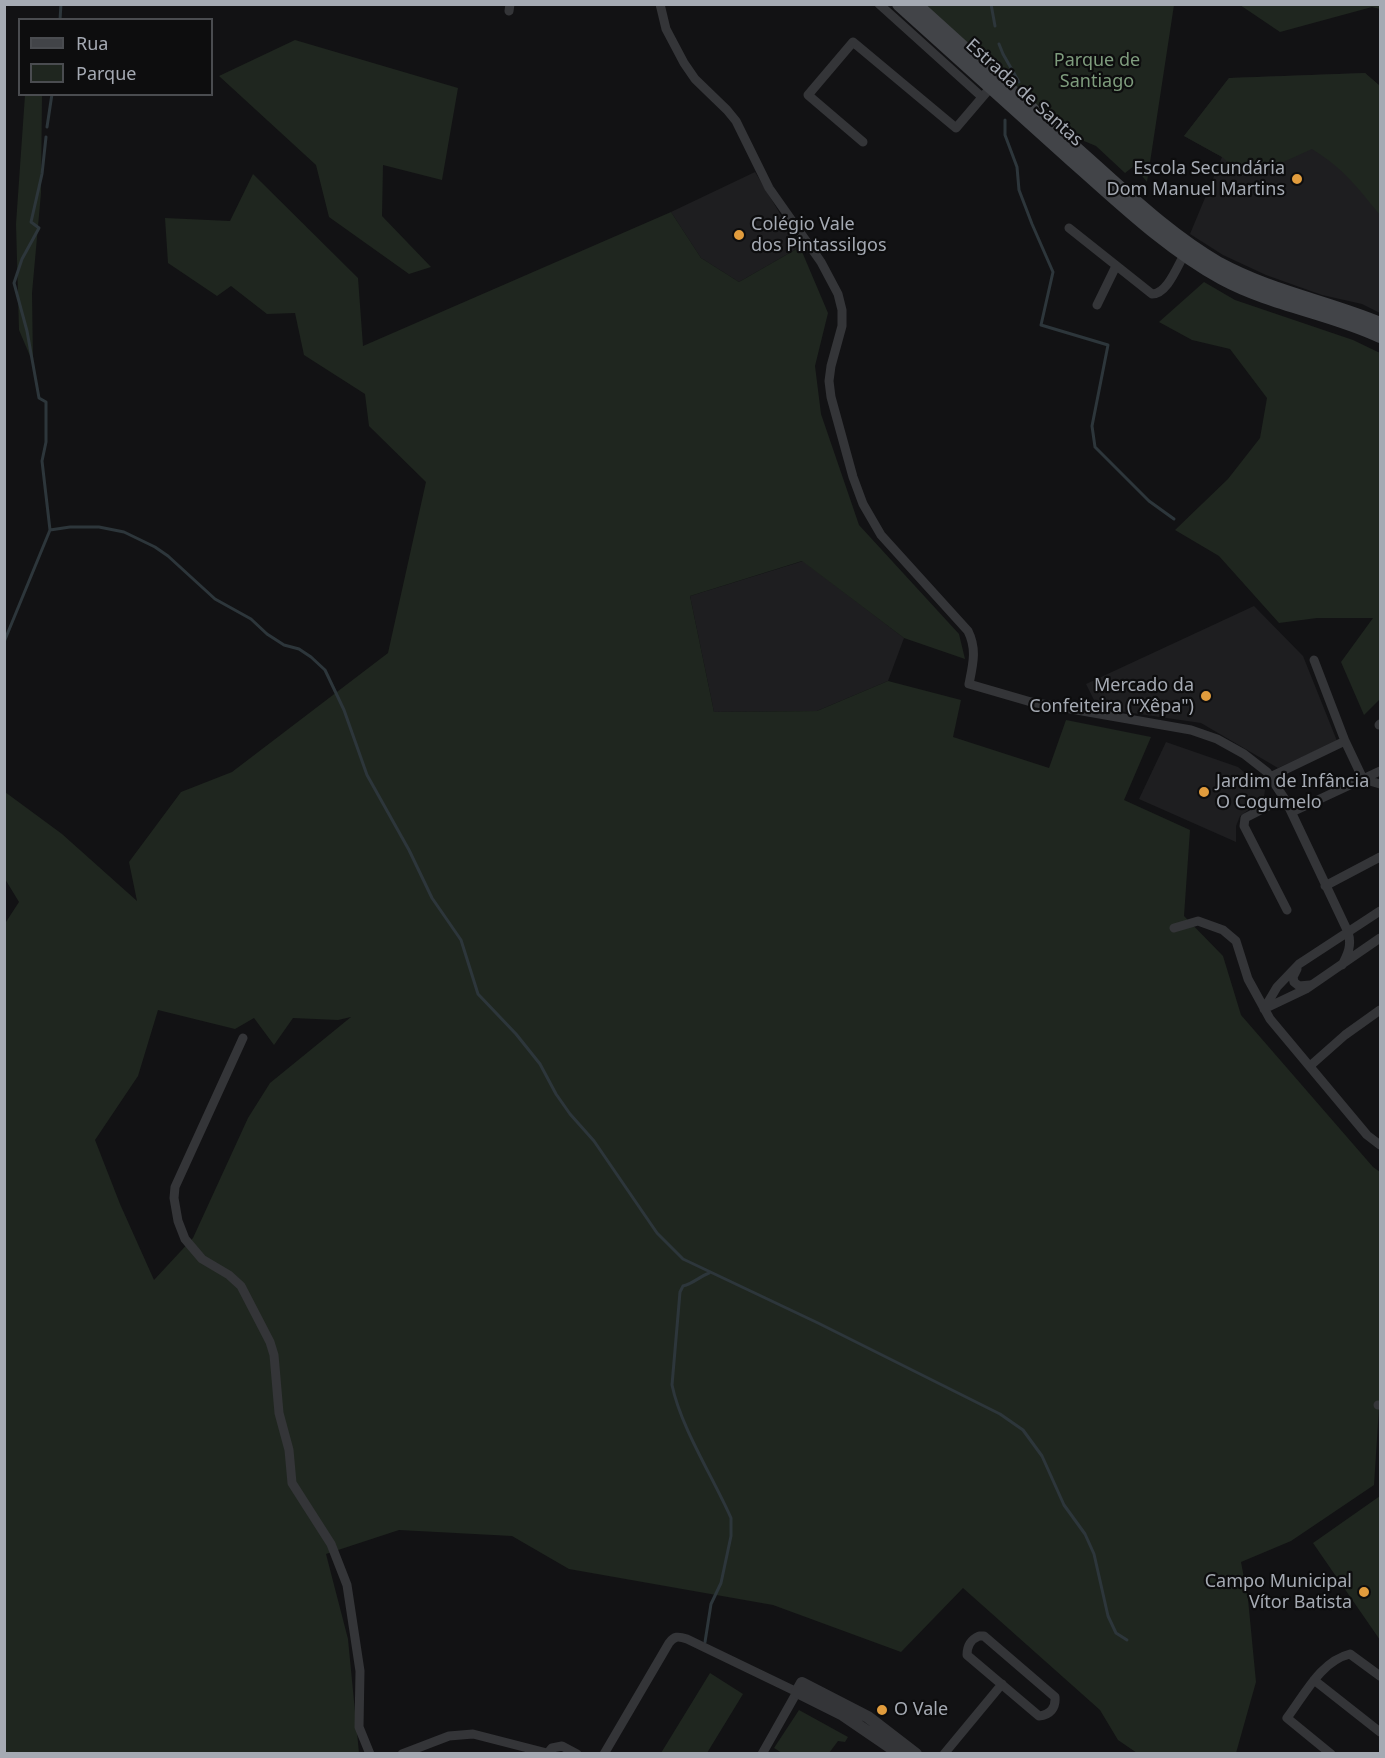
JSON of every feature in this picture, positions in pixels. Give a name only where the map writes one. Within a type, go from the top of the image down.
[{"type":"main road","name":"Estrada de Santas","points":[[898,4],[986,92],[1184,255],[1224,279],[1257,294],[1354,325],[1380,336]]},
{"type":"main road","name":"Estrada de Santas","points":[[915,4],[1145,211],[1198,251],[1237,273],[1277,291],[1380,324]]},
{"type":"street","points":[[660,4],[666,29],[684,63],[736,121],[769,188],[821,262],[838,294],[842,309],[842,326],[829,381],[831,397],[853,477],[863,504],[881,535],[968,632],[975,652],[969,684],[1031,702],[1191,730],[1217,739],[1244,754],[1267,772],[1284,798],[1348,932],[1350,945],[1342,965]]},
{"type":"street","points":[[864,142],[808,95],[854,42],[956,128],[986,92],[879,4]]},
{"type":"street","points":[[1068,228],[1148,292],[1155,294],[1163,289],[1184,255]]},
{"type":"street","points":[[1097,305],[1116,266]]},
{"type":"street","points":[[1314,660],[1345,741],[1363,779],[1380,784]]},
{"type":"street","points":[[1270,777],[1345,741]]},
{"type":"street","points":[[1292,812],[1380,771]]},
{"type":"street","points":[[1284,798],[1252,813],[1245,818],[1244,826],[1287,910]]},
{"type":"street","points":[[1325,886],[1380,857]]},
{"type":"street","points":[[1264,1010],[1277,987],[1299,964],[1380,911]]},
{"type":"street","points":[[1174,928],[1198,921],[1223,930],[1236,941],[1248,979],[1270,1019],[1367,1135],[1380,1145]]},
{"type":"street","points":[[1264,1010],[1313,985],[1380,938]]},
{"type":"street","points":[[1299,964],[1293,977],[1294,982],[1299,986],[1313,985]]},
{"type":"street","points":[[1310,1066],[1345,1035],[1380,1010]]},
{"type":"street","points":[[243,1038],[175,1187],[174,1198],[178,1221],[185,1239],[202,1259],[241,1286],[272,1348],[279,1413],[289,1450],[292,1483],[331,1544],[347,1585],[360,1671],[359,1727],[370,1754]]},
{"type":"street","points":[[984,1636],[1055,1697],[1052,1711],[1039,1716],[1002,1684],[967,1655],[969,1645],[976,1637],[984,1636]]},
{"type":"street","points":[[604,1754],[671,1640],[677,1637],[687,1639],[843,1715],[900,1754]]},
{"type":"street","points":[[1331,1754],[1287,1718],[1314,1680],[1337,1657],[1350,1653],[1380,1676]]},
{"type":"street","points":[[1314,1680],[1380,1732]]},
{"type":"street","points":[[762,1754],[802,1683],[868,1717],[916,1754]]},
{"type":"street","points":[[944,1754],[1002,1684]]},
{"type":"street","points":[[402,1754],[449,1736],[473,1734],[547,1753],[552,1748],[562,1746],[577,1754]]},
{"type":"shaded area","name":"Escola Secundária Dom Manuel Martins","points":[[1365,73],[1380,86],[1380,313],[1362,304],[1322,295],[1266,275],[1223,255],[1190,234],[1222,157],[1184,136],[1229,78]]},
{"type":"shaded area","name":"Colégio Vale dos Pintassilgos","points":[[755,172],[800,247],[739,282],[701,258],[671,212]]},
{"type":"shaded area","points":[[803,561],[904,638],[888,681],[817,711],[714,712],[690,596]]},
{"type":"shaded area","name":"Mercado da Confeiteira (\"Xêpa\")","points":[[1254,606],[1303,656],[1337,741],[1278,768],[1201,723],[1098,708],[1086,684]]},
{"type":"shaded area","name":"Jardim de Infância O Cogumelo","points":[[1166,742],[1238,767],[1265,790],[1264,797],[1256,800],[1254,806],[1240,816],[1236,826],[1236,842],[1139,799]]},
{"type":"green space","points":[[1380,4],[1380,9],[1372,7],[1280,32],[1240,5]]},
{"type":"green space","name":"Parque de Santiago","points":[[925,5],[1174,5],[1147,182],[1134,166],[1125,173],[1096,146],[1072,136]]},
{"type":"green space","points":[[295,40],[458,88],[442,180],[383,165],[382,216],[431,267],[409,274],[329,217],[316,165],[219,76]]},
{"type":"green space","points":[[1365,73],[1380,86],[1380,215],[1342,171],[1312,149],[1257,174],[1234,167],[1222,157],[1184,136],[1229,78]]},
{"type":"green space","points":[[25,96],[42,96],[41,193],[32,293],[33,363],[19,330],[16,224]]},
{"type":"green space","points":[[253,174],[358,278],[363,346],[671,212],[701,258],[739,282],[800,247],[828,313],[815,366],[821,414],[859,525],[959,634],[965,659],[904,638],[802,561],[690,596],[714,712],[817,711],[888,681],[961,700],[953,737],[1049,768],[1066,720],[1151,737],[1124,800],[1190,830],[1184,916],[1223,956],[1241,1015],[1373,1167],[1380,1172],[1380,1392],[1374,1485],[1291,1541],[1241,1562],[1248,1599],[1256,1682],[1236,1753],[1137,1753],[1118,1740],[1100,1710],[963,1588],[901,1652],[773,1605],[569,1569],[512,1536],[399,1530],[326,1554],[348,1639],[359,1753],[5,1753],[4,925],[19,902],[5,879],[5,792],[62,834],[137,901],[129,862],[181,792],[232,772],[388,653],[426,482],[369,426],[365,394],[304,355],[295,313],[267,314],[231,286],[217,296],[168,263],[165,218],[230,221]],"holes":[[[158,1010],[235,1029],[254,1018],[274,1045],[293,1018],[338,1020],[351,1017],[270,1083],[248,1118],[193,1238],[154,1280],[120,1204],[95,1140],[138,1076]]]},
{"type":"green space","points":[[1204,282],[1235,300],[1353,340],[1380,353],[1380,699],[1364,715],[1341,662],[1373,618],[1317,618],[1279,623],[1219,556],[1175,530],[1228,479],[1260,438],[1267,398],[1230,349],[1192,340],[1159,322]]},
{"type":"green space","name":"Campo Municipal Vítor Batista","points":[[1380,1496],[1380,1640],[1313,1543]]},
{"type":"green space","points":[[710,1673],[743,1694],[707,1753],[661,1753]]},
{"type":"green space","points":[[799,1710],[848,1737],[845,1742],[838,1741],[829,1753],[782,1753],[774,1748]]},
{"type":"waterway","points":[[60,18],[61,4]]},
{"type":"waterway","points":[[991,4],[995,26]]},
{"type":"waterway","points":[[999,44],[1019,82]]},
{"type":"waterway","points":[[47,127],[52,96]]},
{"type":"waterway","points":[[1005,120],[1005,135],[1017,167],[1019,190],[1053,272],[1041,325],[1108,345],[1092,426],[1095,447],[1149,501],[1174,519]]},
{"type":"waterway","points":[[4,642],[50,530],[42,461],[46,442],[46,402],[39,398],[27,331],[14,283],[22,259],[39,228],[31,222],[42,174],[46,137]]},
{"type":"waterway","points":[[50,530],[99,527],[124,532],[155,547],[215,599],[251,619],[267,634],[284,645],[299,649],[325,670],[344,710],[367,775],[409,850],[432,898],[461,940],[478,994],[516,1034],[540,1064],[556,1094],[594,1141],[657,1233],[683,1259],[818,1323],[1000,1414],[1023,1430],[1042,1456],[1064,1505],[1085,1534],[1094,1554],[1108,1616],[1116,1633],[1127,1640]]},
{"type":"waterway","points":[[705,1642],[711,1604],[721,1583],[731,1536],[731,1518],[682,1418],[672,1385],[680,1292],[683,1286],[709,1273]]},
{"type":"place","name":"Escola Secundária Dom Manuel Martins","points":[[1297,179]]},
{"type":"place","name":"Colégio Vale dos Pintassilgos","points":[[739,235]]},
{"type":"place","name":"Mercado da Confeiteira (\"Xêpa\")","points":[[1206,696]]},
{"type":"place","name":"Jardim de Infância O Cogumelo","points":[[1204,792]]},
{"type":"place","name":"Campo Municipal Vítor Batista","points":[[1364,1592]]},
{"type":"place","name":"O Vale","points":[[882,1710]]}]
